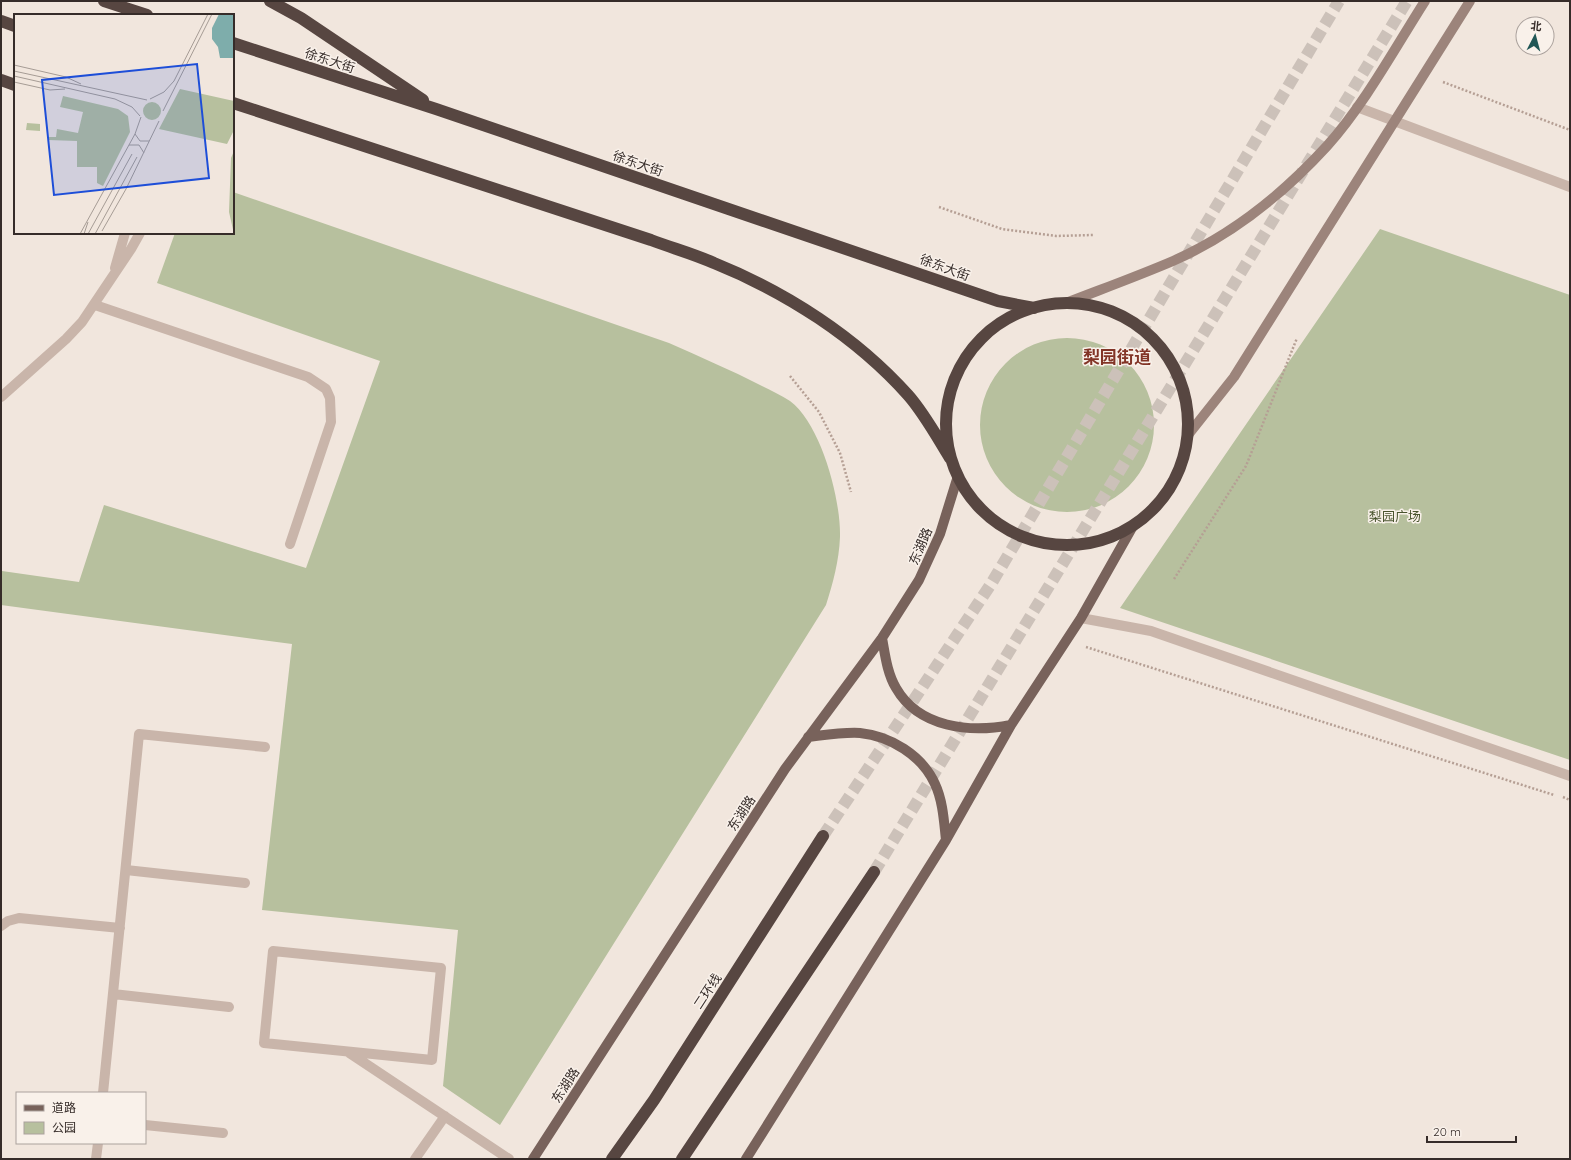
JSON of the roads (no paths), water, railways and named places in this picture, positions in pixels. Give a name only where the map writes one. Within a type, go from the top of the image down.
[{"type":"highway","points":[[104,1],[144,14]]},
{"type":"highway","points":[[270,1],[301,18],[436,109]]},
{"type":"highway","points":[[1,21],[14,26]]},
{"type":"highway","name":"徐东大街","points":[[234,43],[436,109],[992,298],[1034,308]]},
{"type":"highway","points":[[1,80],[14,85]]},
{"type":"highway","points":[[234,102],[651,240],[715,263],[769,289],[828,324],[876,361],[909,396],[950,458],[971,499],[986,514],[1003,527],[1028,539],[1065,545],[1099,541],[1133,526],[1161,501],[1181,467],[1188,435],[1186,399],[1173,365],[1152,338],[1135,324],[1116,314],[1089,305],[1066,303],[1034,308],[1003,322],[986,335],[966,356],[955,378],[948,398],[946,439],[950,458]]},
{"type":"highway","points":[[234,113],[263,113]]},
{"type":"highway","name":"二环线","points":[[612,1159],[654,1100],[823,836]]},
{"type":"highway","points":[[682,1159],[874,872]]},
{"type":"main road","points":[[1066,303],[1174,260],[1211,240],[1258,211],[1291,182],[1328,145],[1357,107],[1425,1]]},
{"type":"main road","points":[[1188,435],[1234,377],[1470,1]]},
{"type":"main road","name":"东湖路","points":[[532,1159],[785,769],[882,638],[931,556],[949,507],[958,476]]},
{"type":"main road","points":[[746,1159],[946,840],[1011,725],[1081,618],[1133,526]]},
{"type":"main road","points":[[882,638],[887,664],[895,687],[907,703],[924,715],[944,724],[972,729],[1011,725]]},
{"type":"main road","points":[[808,737],[860,733],[881,738],[903,747],[923,764],[935,784],[942,810],[946,840]]},
{"type":"street","points":[[1357,107],[1570,186]]},
{"type":"street","points":[[112,276],[125,234]]},
{"type":"street","points":[[1,397],[66,339],[95,305],[139,234]]},
{"type":"street","points":[[95,305],[308,377],[326,389],[330,398],[331,422],[290,544]]},
{"type":"street","points":[[1081,618],[1150,631],[1570,776]]},
{"type":"street","points":[[103,1092],[140,734],[265,748]]},
{"type":"street","points":[[126,870],[245,883]]},
{"type":"street","points":[[1,926],[8,921],[20,918],[120,928]]},
{"type":"street","points":[[346,1051],[432,1060],[441,968],[273,951],[264,1043],[346,1051],[509,1159]]},
{"type":"street","points":[[113,994],[229,1007]]},
{"type":"street","points":[[415,1159],[445,1116]]},
{"type":"street","points":[[146,1125],[223,1133]]},
{"type":"street","points":[[96,1159],[98,1144]]},
{"type":"tunnel","points":[[823,836],[991,584],[1339,1]]},
{"type":"tunnel","points":[[874,872],[1407,1]]},
{"type":"district","name":"梨园街道","points":[[1117,356]]},
{"type":"park label","name":"梨园广场","points":[[1395,516]]}]
